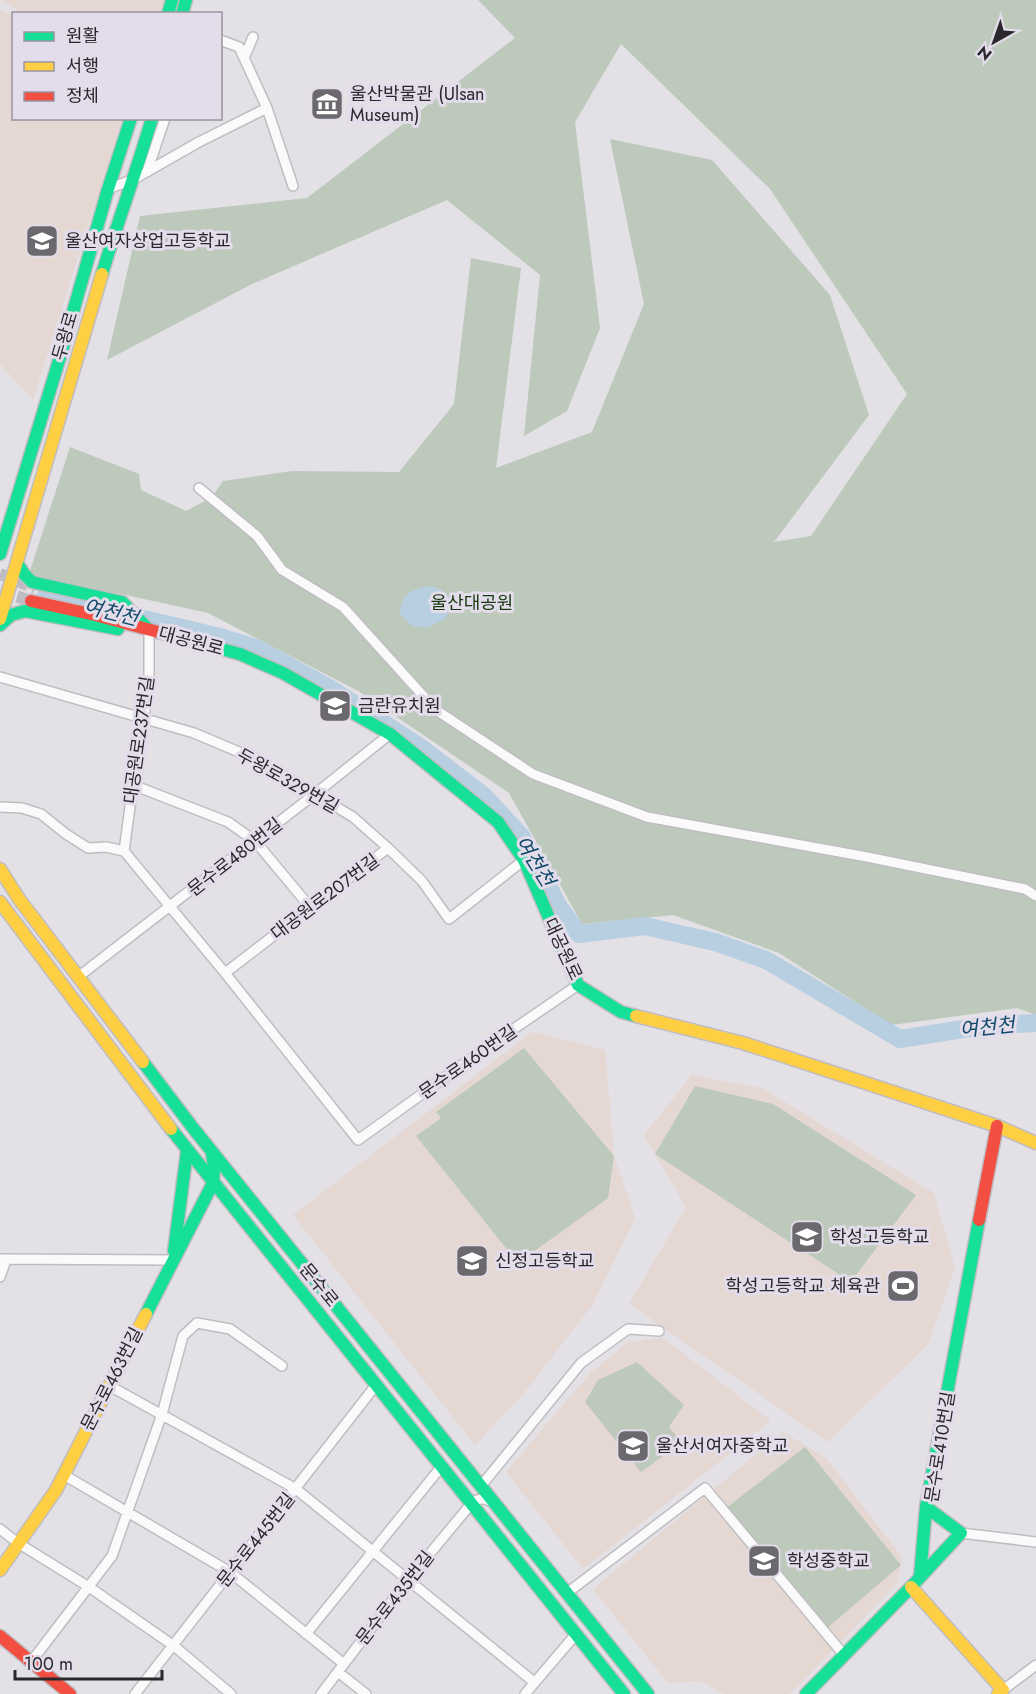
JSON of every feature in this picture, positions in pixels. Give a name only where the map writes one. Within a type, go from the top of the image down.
[{"type":"main road","name":"두왕로","points":[[0,554],[130,120]]},
{"type":"main road","points":[[0,619],[117,224],[134,179],[151,120]]},
{"type":"main road","points":[[17,563],[34,585],[122,602],[149,629]]},
{"type":"main road","points":[[0,625],[11,615],[28,606],[26,596],[34,585]]},
{"type":"main road","name":"대공원로","points":[[28,606],[126,630],[149,629],[240,654],[283,673],[390,734],[498,822],[524,860],[578,985],[621,1012],[743,1043],[998,1126],[1036,1143]]},
{"type":"main road","name":"문수로","points":[[0,868],[12,889],[211,1151],[648,1694]]},
{"type":"main road","name":"문수로","points":[[0,902],[187,1151],[623,1694]]},
{"type":"main road","name":"문수로410번길","points":[[961,1533],[926,1507],[998,1126]]},
{"type":"main road","points":[[173,1260],[187,1151]]},
{"type":"main road","points":[[211,1151],[215,1162],[213,1182],[229,1184],[251,1201]]},
{"type":"main road","name":"문수로463번길","points":[[0,1569],[56,1490],[213,1182]]},
{"type":"main road","points":[[265,1248],[255,1233],[257,1223],[266,1223],[280,1236]]},
{"type":"main road","points":[[417,1436],[429,1448],[439,1450],[442,1446],[441,1441],[432,1425]]},
{"type":"main road","points":[[920,1577],[926,1507]]},
{"type":"main road","points":[[806,1694],[961,1533]]},
{"type":"main road","points":[[911,1587],[1001,1692]]},
{"type":"main road","points":[[0,1636],[70,1694]]},
{"type":"street","points":[[244,58],[252,37]]},
{"type":"street","points":[[222,41],[239,48],[244,58],[267,108],[293,186]]},
{"type":"street","points":[[108,189],[134,179],[198,142],[267,108]]},
{"type":"street","points":[[147,172],[164,120]]},
{"type":"street","points":[[199,488],[257,536],[282,570],[343,607],[436,710],[533,774],[647,817],[867,856],[1025,889],[1036,896]]},
{"type":"street","name":"대공원로237번길","points":[[124,851],[149,676],[149,629]]},
{"type":"street","name":"두왕로329번길","points":[[0,677],[194,733],[258,760],[353,817],[388,848]]},
{"type":"street","name":"문수로480번길","points":[[78,977],[390,734]]},
{"type":"street","points":[[133,785],[228,822],[255,841],[310,908]]},
{"type":"street","points":[[0,807],[22,808],[41,814],[88,848],[106,847],[124,851],[225,973]]},
{"type":"street","name":"대공원로207번길","points":[[225,973],[388,848],[422,881],[449,919],[524,860]]},
{"type":"street","name":"문수로460번길","points":[[225,973],[358,1140],[578,985]]},
{"type":"street","points":[[0,1277],[3,1259],[173,1260]]},
{"type":"street","points":[[31,1662],[112,1556],[162,1414],[183,1336],[197,1323],[230,1329],[282,1366]]},
{"type":"street","points":[[481,1486],[581,1363],[628,1329],[659,1331]]},
{"type":"street","points":[[108,1385],[296,1489],[534,1682]]},
{"type":"street","name":"문수로445번길","points":[[135,1694],[376,1385]]},
{"type":"street","points":[[306,1634],[441,1467]]},
{"type":"street","points":[[64,1475],[230,1572],[306,1634],[366,1694]]},
{"type":"street","points":[[567,1593],[705,1488],[844,1655]]},
{"type":"street","points":[[471,1504],[483,1498],[496,1505]]},
{"type":"street","name":"문수로435번길","points":[[321,1694],[408,1580],[471,1504]]},
{"type":"street","points":[[0,1529],[174,1646],[231,1694]]},
{"type":"street","points":[[961,1533],[1036,1542]]},
{"type":"street","points":[[525,1694],[576,1634]]},
{"type":"street","points":[[1001,1692],[1036,1665]]},
{"type":"shaded area","points":[[1,0],[171,0],[168,12],[21,12]]},
{"type":"shaded area","name":"울산여자상업고등학교","points":[[0,9],[12,15],[12,120],[122,120],[33,400],[0,364]]},
{"type":"shaded area","name":"신정고등학교","points":[[532,1032],[605,1050],[614,1156],[635,1218],[593,1304],[524,1393],[475,1445],[293,1215]]},
{"type":"shaded area","name":"학성고등학교","points":[[692,1075],[762,1088],[934,1193],[955,1268],[928,1344],[828,1442],[629,1304],[686,1207],[644,1135]]},
{"type":"shaded area","name":"울산서여자중학교","points":[[663,1338],[771,1421],[583,1569],[506,1472],[590,1373],[628,1342]]},
{"type":"shaded area","name":"학성중학교","points":[[783,1432],[827,1459],[902,1557],[897,1584],[790,1694],[723,1694],[700,1681],[668,1683],[593,1589]]},
{"type":"green space","name":"울산대공원","points":[[478,0],[1036,0],[1036,1015],[1017,1008],[891,1025],[779,953],[673,915],[582,924],[509,793],[360,692],[208,613],[29,574],[70,447],[139,474],[141,490],[186,511],[212,497],[223,481],[292,471],[399,472],[454,404],[471,258],[521,268],[496,468],[592,432],[644,304],[610,139],[712,160],[830,295],[869,415],[774,542],[811,536],[907,394],[770,189],[621,44],[575,122],[600,328],[567,411],[524,436],[540,275],[447,200],[252,284],[107,360],[140,216],[307,198],[515,38]]},
{"type":"green space","points":[[524,1048],[614,1156],[608,1198],[518,1263],[416,1136],[441,1118],[436,1112]]},
{"type":"green space","points":[[695,1086],[773,1104],[916,1195],[851,1282],[655,1154]]},
{"type":"green space","points":[[637,1362],[684,1405],[669,1427],[682,1442],[641,1472],[585,1402],[598,1380]]},
{"type":"green space","points":[[805,1447],[901,1565],[826,1629],[726,1508]]},
{"type":"water","points":[[430,586],[440,589],[450,598],[450,610],[446,618],[427,628],[412,626],[400,614],[403,601],[409,593]]},
{"type":"waterway","name":"여천천","points":[[46,596],[220,637],[256,648],[331,689],[420,747],[484,796],[522,837],[559,907],[579,934],[645,926],[715,942],[766,960],[900,1039],[982,1026],[1036,1023]]},
{"type":"tunnel","points":[[0,574],[35,588]]},
{"type":"tunnel","points":[[0,591],[31,601]]},
{"type":"traffic: fast","points":[[169,12],[172,0]]},
{"type":"traffic: fast","points":[[183,12],[186,0]]},
{"type":"traffic: fast","points":[[0,554],[130,120]]},
{"type":"traffic: fast","points":[[102,274],[151,120]]},
{"type":"traffic: fast","points":[[17,563],[32,582],[122,602],[148,629]]},
{"type":"traffic: fast","points":[[0,625],[11,615],[25,611],[118,629]]},
{"type":"traffic: fast","points":[[188,640],[240,654],[283,673],[390,734],[498,822],[524,860],[578,985],[621,1012],[636,1016]]},
{"type":"traffic: fast","points":[[143,1062],[193,1128],[648,1694]]},
{"type":"traffic: fast","points":[[171,1129],[624,1694]]},
{"type":"traffic: fast","points":[[174,1251],[187,1151]]},
{"type":"traffic: fast","points":[[146,1314],[213,1183],[212,1153]]},
{"type":"traffic: fast","points":[[806,1694],[961,1533],[926,1507],[979,1220]]},
{"type":"traffic: fast","points":[[920,1577],[926,1507]]},
{"type":"traffic: slow","points":[[0,619],[102,274]]},
{"type":"traffic: slow","points":[[0,869],[19,899],[143,1062]]},
{"type":"traffic: slow","points":[[0,902],[171,1129]]},
{"type":"traffic: slow","points":[[636,1016],[743,1043],[997,1126],[1036,1143]]},
{"type":"traffic: slow","points":[[0,1570],[56,1490],[146,1314]]},
{"type":"traffic: slow","points":[[911,1587],[1003,1690],[998,1694]]},
{"type":"traffic: jam","points":[[31,601],[95,615],[188,640]]},
{"type":"traffic: jam","points":[[979,1220],[997,1126]]},
{"type":"traffic: jam","points":[[0,1636],[70,1694]]},
{"type":"place","name":"울산박물관 (Ulsan Museum)","points":[[327,104]]},
{"type":"place","name":"울산여자상업고등학교","points":[[42,241]]},
{"type":"place","name":"금란유치원","points":[[335,706]]},
{"type":"place","name":"학성고등학교","points":[[807,1237]]},
{"type":"place","name":"신정고등학교","points":[[472,1261]]},
{"type":"place","name":"학성고등학교 체육관","points":[[903,1286]]},
{"type":"place","name":"울산서여자중학교","points":[[633,1446]]},
{"type":"place","name":"학성중학교","points":[[764,1561]]}]
